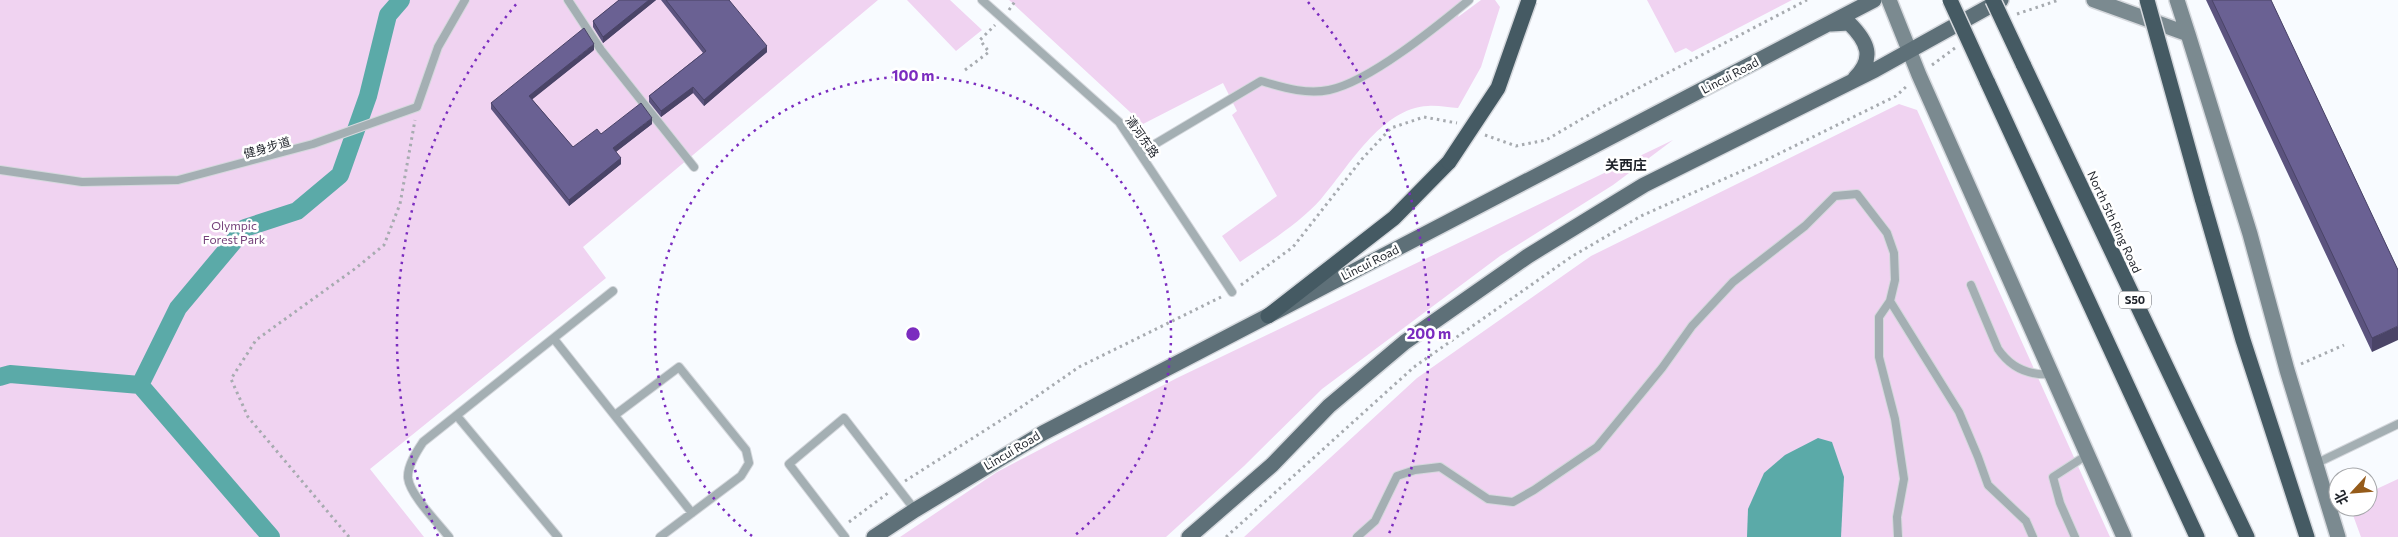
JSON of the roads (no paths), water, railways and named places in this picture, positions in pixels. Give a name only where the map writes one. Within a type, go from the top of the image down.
[{"type":"highway","points":[[1268,316],[1394,218],[1450,162],[1498,88],[1529,0]]},
{"type":"highway","points":[[1950,0],[2197,537]]},
{"type":"highway","name":"North 5th Ring Road","points":[[1993,0],[2248,537]]},
{"type":"highway","points":[[2147,0],[2243,340],[2307,537]]},
{"type":"main road","name":"Lincui Road","points":[[874,537],[915,510],[1043,433],[1874,0]]},
{"type":"main road","points":[[1189,537],[1272,465],[1329,406],[1406,342],[1528,256],[1644,185],[1852,81],[2001,0]]},
{"type":"main road","points":[[1826,25],[1838,22],[1849,23],[1863,39],[1868,61],[1852,81]]},
{"type":"street","points":[[1889,0],[1919,75],[2124,537]]},
{"type":"street","points":[[2094,0],[2188,34]]},
{"type":"street","points":[[2178,0],[2250,234],[2287,370],[2338,537]]},
{"type":"lane","points":[[0,170],[82,182],[178,180],[313,144],[401,113],[417,107],[438,47],[465,0]]},
{"type":"lane","points":[[568,0],[601,50],[694,167]]},
{"type":"lane","name":"清河东路","points":[[982,0],[1119,122],[1232,292]]},
{"type":"lane","points":[[1140,153],[1261,81],[1292,90],[1329,90],[1371,73],[1469,0]]},
{"type":"lane","points":[[1357,537],[1375,521],[1397,476],[1415,470],[1440,467],[1488,499],[1512,502],[1534,490],[1597,447],[1662,368],[1692,326],[1733,282],[1805,226],[1835,196],[1857,194],[1887,233],[1894,254],[1895,280],[1890,301],[1879,317],[1879,357],[1896,419],[1904,479],[1897,517],[1898,537]]},
{"type":"lane","points":[[1971,285],[2003,357],[2027,372],[2052,374]]},
{"type":"lane","points":[[448,537],[416,494],[408,478],[414,458],[423,442],[613,291]]},
{"type":"lane","points":[[1890,301],[1959,412],[1988,485],[2026,521],[2033,537]]},
{"type":"lane","points":[[554,339],[692,512]]},
{"type":"lane","points":[[615,414],[679,366],[746,450],[749,463],[741,476],[660,537]]},
{"type":"lane","points":[[458,416],[558,537]]},
{"type":"lane","points":[[845,537],[789,464],[844,418],[898,485],[915,510]]},
{"type":"lane","points":[[2315,464],[2398,424]]},
{"type":"lane","points":[[2075,537],[2053,477],[2088,454]]},
{"type":"water","points":[[1818,438],[1832,442],[1844,477],[1841,537],[1747,537],[1748,509],[1764,473],[1785,455]]},
{"type":"waterway","points":[[271,537],[140,385],[178,308],[245,228],[297,211],[340,175],[368,96],[388,15],[401,0]]},
{"type":"waterway","points":[[0,377],[10,374],[140,385]]},
{"type":"district","name":"关西庄","points":[[1626,165]]},
{"type":"park label","name":"Olympic Forest Park","points":[[234,233]]}]
